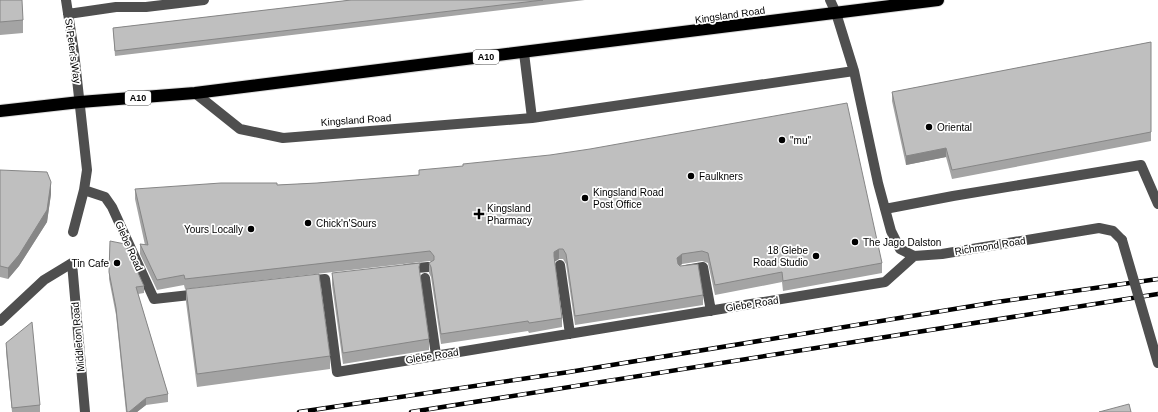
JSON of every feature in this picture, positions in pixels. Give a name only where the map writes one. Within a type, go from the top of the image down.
[{"type":"highway","name":"Kingsland Road","points":[[0,111],[80,102],[196,93],[938,0]]},
{"type":"street","name":"St Peter's Way","points":[[66,0],[80,102]]},
{"type":"street","points":[[68,14],[116,7],[146,7],[204,0]]},
{"type":"street","points":[[830,0],[836,13],[854,71],[878,183],[891,231],[900,249],[914,256]]},
{"type":"street","points":[[524,53],[532,118]]},
{"type":"street","name":"Kingsland Road","points":[[196,93],[240,129],[283,138],[532,118],[854,71]]},
{"type":"street","points":[[73,232],[84,190],[87,170],[80,102]]},
{"type":"street","points":[[885,209],[953,196],[1141,165],[1158,204]]},
{"type":"street","name":"Glebe Road","points":[[84,190],[105,197],[112,207],[154,299],[208,293]]},
{"type":"street","name":"Richmond Road","points":[[914,256],[942,254],[1099,228],[1114,231],[1122,240],[1158,363]]},
{"type":"street","name":"Glebe Road","points":[[294,282],[328,278],[337,372],[885,282],[914,256]]},
{"type":"street","name":"Middleton Road","points":[[0,321],[44,280],[72,263],[85,412]]},
{"type":"street","points":[[560,265],[570,334]]},
{"type":"street","points":[[398,270],[428,267]]},
{"type":"street","points":[[682,270],[703,267],[711,311]]},
{"type":"street","points":[[425,278],[436,355]]},
{"type":"building","points":[[0,0],[22,0],[23,20],[0,22]]},
{"type":"building","points":[[351,0],[543,0],[115,51],[113,28]]},
{"type":"building","points":[[1151,42],[1151,132],[952,170],[946,148],[906,156],[892,92]]},
{"type":"building","points":[[847,103],[882,263],[783,281],[782,272],[715,285],[708,253],[702,251],[682,254],[677,258],[680,266],[698,264],[703,295],[575,316],[566,254],[563,249],[559,249],[554,252],[554,256],[562,318],[529,323],[528,321],[441,334],[431,267],[429,263],[434,260],[434,256],[430,251],[185,279],[184,275],[157,280],[140,244],[148,245],[135,189],[221,183],[277,183],[277,185],[419,175],[419,170],[463,166],[463,164],[550,155],[590,149]]},
{"type":"building","points":[[0,170],[47,172],[51,182],[47,210],[19,255],[8,268],[0,266]]},
{"type":"building","points":[[110,241],[125,244],[144,286],[136,287],[168,394],[146,398],[129,412],[127,412],[116,308],[109,272]]},
{"type":"building","points":[[420,263],[419,267],[429,339],[343,353],[332,273]]},
{"type":"building","points":[[319,274],[330,356],[197,374],[186,289]]},
{"type":"building","points":[[32,322],[40,405],[12,408],[6,343]]},
{"type":"building","points":[[1129,404],[1131,412],[1099,412]]},
{"type":"railway","points":[[299,412],[569,372],[997,302],[1158,279]]},
{"type":"railway","points":[[411,412],[1158,294]]},
{"type":"place","name":"Oriental","points":[[929,127]]},
{"type":"place","name":"\"mu\"","points":[[782,140]]},
{"type":"place","name":"Faulkners","points":[[691,176]]},
{"type":"place","name":"Kingsland Road Post Office","points":[[585,198]]},
{"type":"place","name":"Kingsland Pharmacy","points":[[479,214]]},
{"type":"place","name":"Chick'n'Sours","points":[[308,223]]},
{"type":"place","name":"Yours Locally","points":[[251,229]]},
{"type":"place","name":"The Jago Dalston","points":[[855,242]]},
{"type":"place","name":"18 Glebe Road Studio","points":[[816,256]]},
{"type":"place","name":"Tin Cafe","points":[[117,263]]}]
